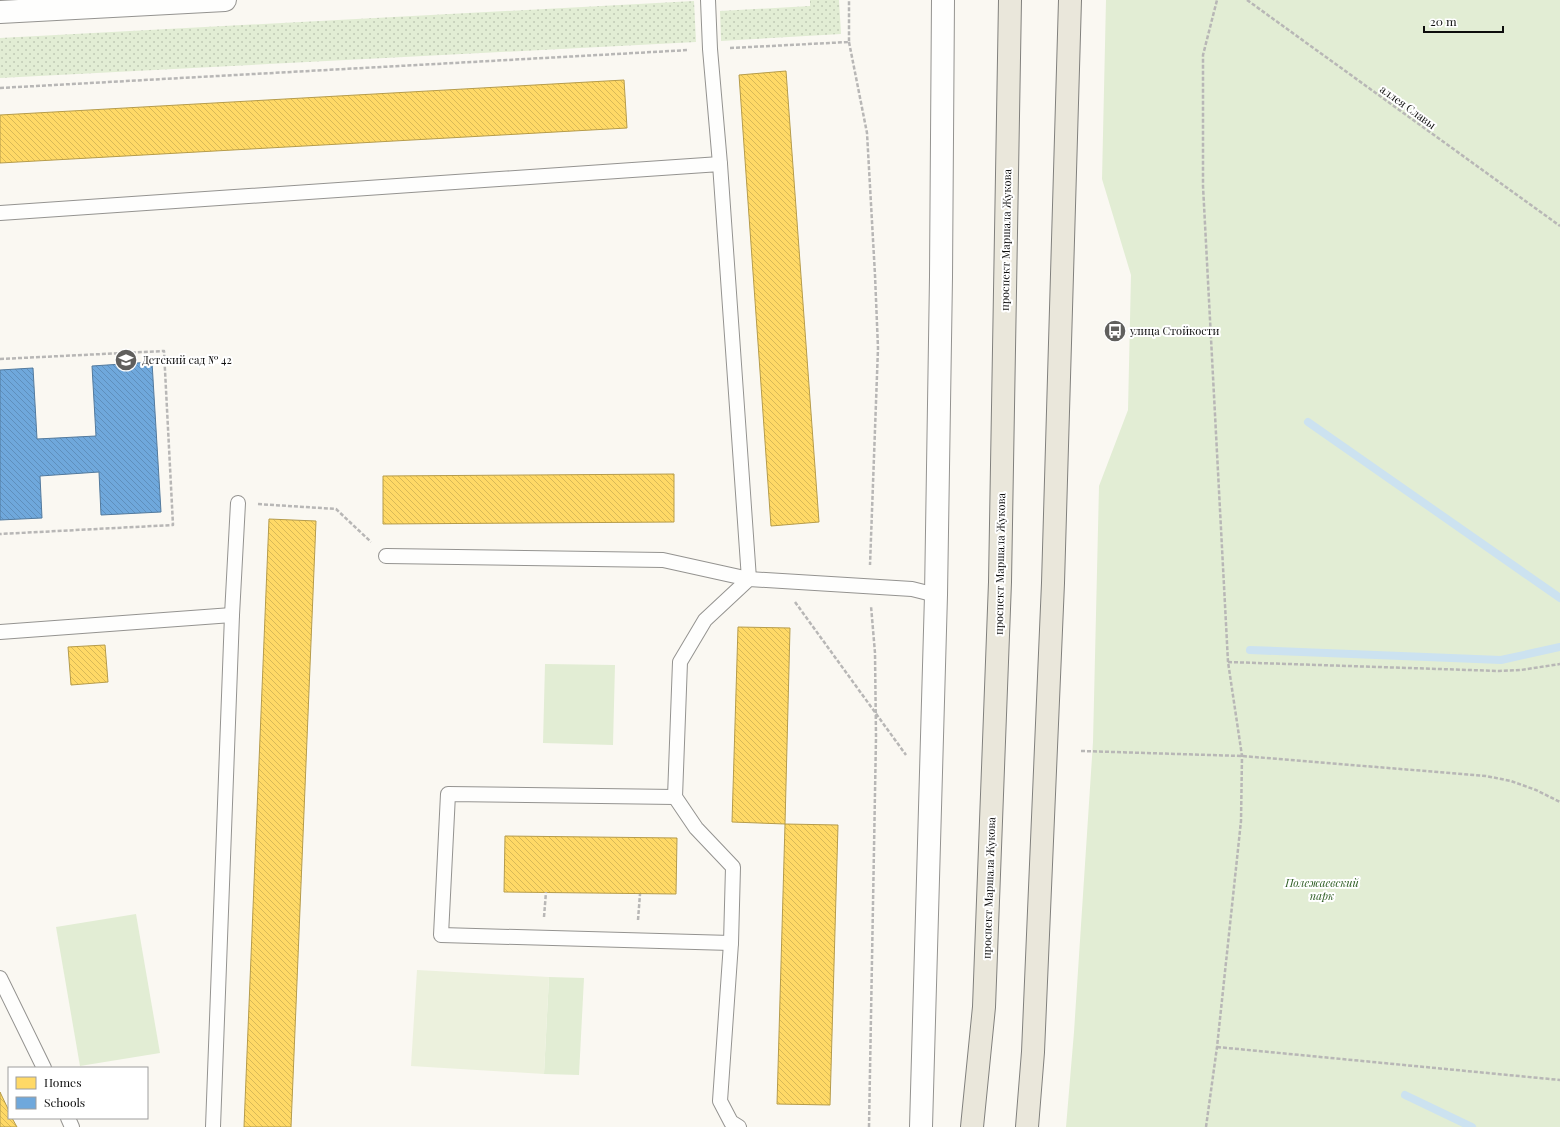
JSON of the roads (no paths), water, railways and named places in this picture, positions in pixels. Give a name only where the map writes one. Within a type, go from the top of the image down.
[{"type":"main road","name":"проспект Маршала Жукова","points":[[972,1127],[984,1007],[1000,582],[1010,0]]},
{"type":"main road","points":[[1027,1127],[1033,1052],[1053,583],[1070,0]]},
{"type":"street","points":[[0,12],[146,2],[225,0]]},
{"type":"street","points":[[922,1127],[936,595],[941,277],[943,0]]},
{"type":"lane","points":[[708,0],[710,49],[720,164],[749,579]]},
{"type":"lane","points":[[0,213],[720,164]]},
{"type":"lane","points":[[213,1127],[232,615],[238,503]]},
{"type":"lane","points":[[386,556],[664,560],[749,579],[912,589],[936,595]]},
{"type":"lane","points":[[739,1127],[731,1122],[720,1102],[731,943],[733,867],[696,828],[675,797],[680,662],[706,620],[749,579]]},
{"type":"lane","points":[[0,632],[232,615]]},
{"type":"lane","points":[[675,797],[448,794],[441,935],[731,943]]},
{"type":"lane","points":[[0,978],[44,1067]]},
{"type":"waterway","points":[[1308,422],[1560,598]]},
{"type":"waterway","points":[[1250,650],[1501,660],[1560,647]]},
{"type":"waterway","points":[[1405,1095],[1472,1127]]},
{"type":"place","name":"улица Стойкости","points":[[1115,331]]},
{"type":"place","name":"Детский сад № 42","points":[[126,360]]},
{"type":"park label","name":"Полежаевский парк","points":[[1322,889]]}]
